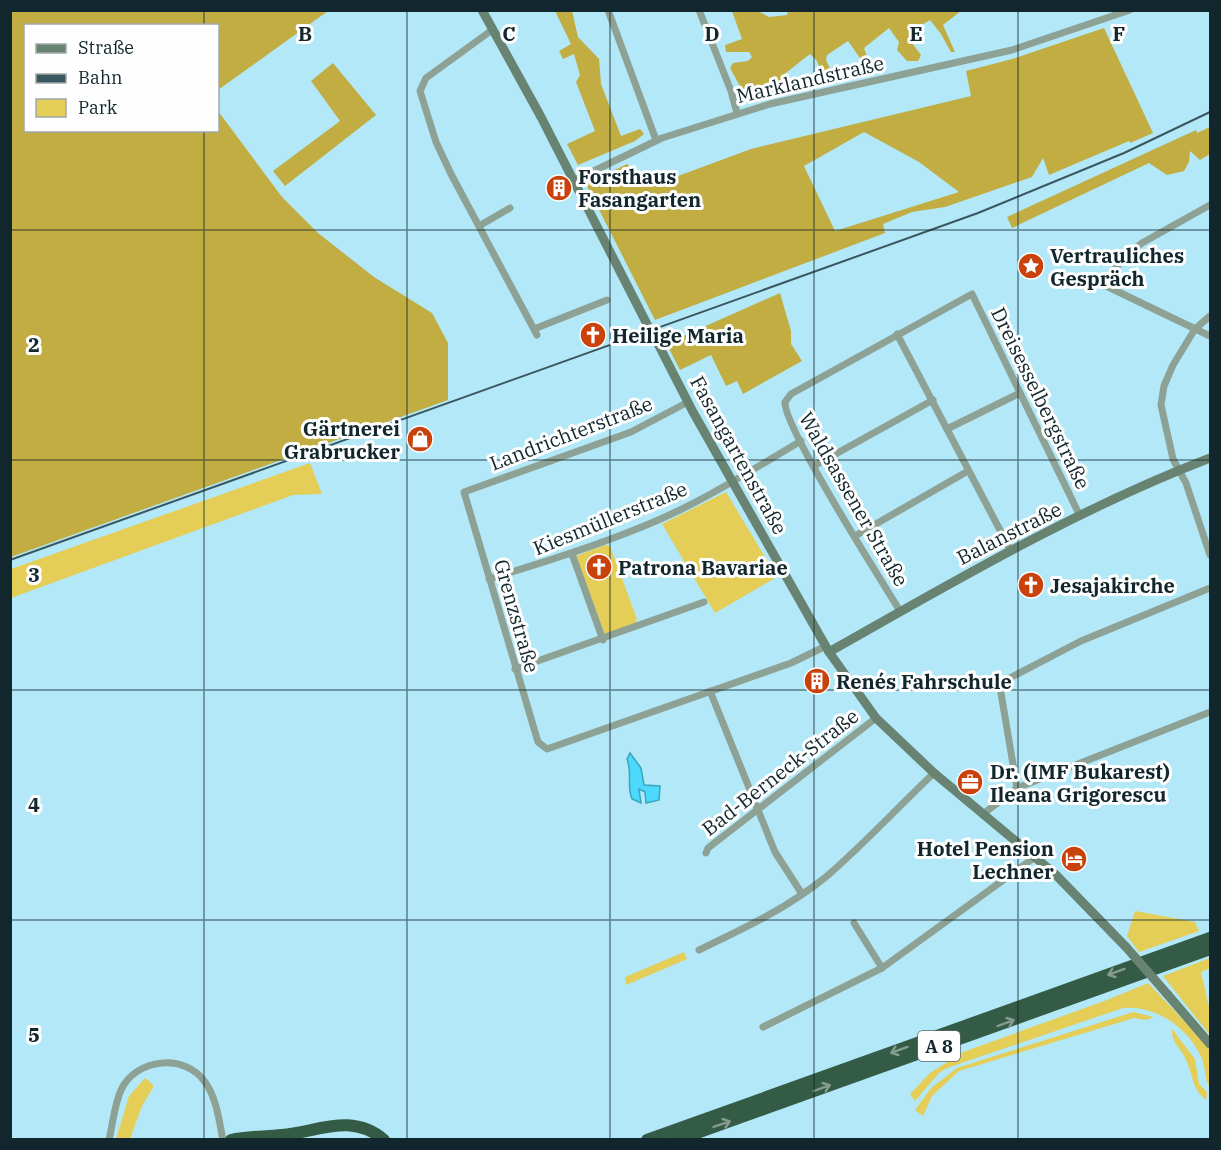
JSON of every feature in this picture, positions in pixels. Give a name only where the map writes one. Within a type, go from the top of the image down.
[{"type":"highway","name":"A 8","points":[[647,1140],[1210,938]]},
{"type":"highway","name":"A 8","points":[[677,1140],[1210,949]]},
{"type":"highway","points":[[231,1140],[278,1138],[347,1125],[368,1129],[384,1140]]},
{"type":"street","name":"Fasangartenstraße","points":[[482,10],[732,482],[828,649],[876,718],[934,773],[1083,901],[1210,1044]]},
{"type":"street","points":[[608,10],[656,140]]},
{"type":"street","points":[[699,10],[731,91],[737,113]]},
{"type":"street","name":"Marklandstraße","points":[[573,181],[656,140],[737,113],[1012,50],[1130,10]]},
{"type":"street","points":[[492,30],[426,78],[420,85],[421,97],[436,142],[535,332],[607,300]]},
{"type":"street","points":[[1210,205],[1142,243],[1127,255],[1102,284],[1210,336]]},
{"type":"street","points":[[479,226],[510,208]]},
{"type":"street","name":"Dreisesselbergstraße","points":[[897,334],[972,294],[1080,516]]},
{"type":"street","points":[[1210,316],[1195,329],[1173,365],[1162,397],[1163,423],[1209,544],[1210,555]]},
{"type":"street","points":[[897,334],[1011,551]]},
{"type":"street","name":"Waldsassener Straße","points":[[897,334],[791,394],[785,402],[786,413],[814,466],[900,611]]},
{"type":"street","points":[[947,429],[1020,393]]},
{"type":"street","points":[[814,466],[933,400]]},
{"type":"street","name":"Landrichterstraße","points":[[464,492],[631,432],[688,402]]},
{"type":"street","name":"Kiesmüllerstraße","points":[[489,579],[572,554],[645,526],[732,482],[801,441]]},
{"type":"street","name":"Balanstraße","points":[[542,747],[547,749],[828,649],[1080,516],[1210,458]]},
{"type":"street","points":[[855,536],[968,471]]},
{"type":"street","name":"Grenzstraße","points":[[464,492],[537,742],[542,747]]},
{"type":"street","points":[[572,554],[603,640]]},
{"type":"street","points":[[1017,788],[1000,687],[1002,682],[1081,641],[1210,588]]},
{"type":"street","points":[[515,669],[603,640],[704,602]]},
{"type":"street","points":[[710,692],[776,852],[802,894]]},
{"type":"street","points":[[983,814],[1017,788],[1210,711]]},
{"type":"street","name":"Bad-Berneck-Straße","points":[[706,853],[708,848],[759,811],[876,718]]},
{"type":"street","points":[[699,950],[761,920],[802,894],[848,856],[934,773]]},
{"type":"street","points":[[764,1026],[882,968],[1035,858]]},
{"type":"street","points":[[854,923],[882,968]]},
{"type":"street","points":[[109,1140],[115,1108],[126,1083],[143,1068],[168,1062],[187,1067],[207,1085],[213,1097],[223,1140]]},
{"type":"green space","points":[[310,463],[322,494],[293,495],[11,598],[11,569]]},
{"type":"green space","points":[[726,492],[777,577],[715,613],[662,524]]},
{"type":"green space","points":[[605,545],[610,546],[637,619],[634,626],[608,636],[603,634],[576,559],[576,556]]},
{"type":"green space","points":[[1135,911],[1195,922],[1199,931],[1139,952],[1127,936]]},
{"type":"green space","points":[[684,952],[687,959],[626,985],[625,977]]},
{"type":"green space","points":[[1210,958],[1210,968],[1201,972],[1210,1011],[1210,1035],[1163,976]]},
{"type":"green space","points":[[1148,983],[1210,1048],[1210,1088],[1201,1057],[1188,1036],[1158,1014],[1147,1010],[1123,1008],[947,1068],[939,1073],[915,1101],[910,1094],[930,1073],[963,1052]]},
{"type":"green space","points":[[1133,1012],[1154,1017],[1146,1020],[1134,1018],[959,1071],[932,1096],[923,1116],[915,1110],[931,1088],[957,1068]]},
{"type":"green space","points":[[1172,1029],[1195,1059],[1199,1084],[1207,1092],[1206,1100],[1195,1086],[1186,1060],[1173,1038]]},
{"type":"green space","points":[[145,1078],[154,1086],[142,1106],[130,1139],[116,1139],[129,1096]]},
{"type":"shaded area","points":[[788,10],[961,11],[943,25],[955,52],[951,52],[930,20],[917,28],[909,39],[921,55],[918,61],[907,61],[897,50],[899,42],[889,28],[864,48],[873,72],[869,71],[848,41],[827,55],[826,60],[834,77],[832,81],[825,83],[817,61],[810,54],[782,76],[788,91],[759,97],[742,90],[730,68],[733,63],[748,61],[752,57],[749,52],[726,52],[725,45],[742,39],[732,11],[758,11],[769,17],[787,15]]},
{"type":"shaded area","points":[[10,11],[328,11],[219,89],[219,24],[24,24],[24,132],[219,132],[219,112],[282,197],[318,233],[374,277],[432,313],[448,343],[448,400],[11,557]]},
{"type":"shaded area","points":[[555,11],[572,11],[578,37],[599,59],[601,84],[621,136],[640,129],[644,134],[635,141],[578,165],[567,144],[595,131],[576,82],[580,75],[574,54],[563,59],[559,51],[571,44]]},
{"type":"shaded area","points":[[1104,28],[1153,133],[1049,175],[1043,158],[1032,177],[945,207],[912,212],[883,224],[885,233],[655,320],[586,184],[627,164],[651,186],[751,149],[971,96],[966,71],[1012,59]],"holes":[[[864,132],[919,162],[959,192],[835,231],[804,166]]]},
{"type":"shaded area","points":[[333,63],[376,115],[285,186],[273,171],[340,121],[311,81]]},
{"type":"shaded area","points":[[1210,127],[1210,154],[1200,160],[1190,151],[1189,162],[1184,171],[1167,175],[1149,163],[1012,228],[1007,217],[1196,130],[1197,133]]},
{"type":"shaded area","points":[[780,293],[791,331],[791,344],[802,361],[743,394],[737,381],[726,386],[711,355],[680,370],[662,335],[675,331],[681,337]]},
{"type":"water","points":[[630,753],[641,768],[644,785],[660,786],[659,800],[646,803],[645,792],[639,789],[641,803],[632,799],[627,759]]},
{"type":"railway","points":[[10,560],[978,213],[1124,153],[1210,112]]},
{"type":"place","name":"Forsthaus Fasangarten","points":[[559,188]]},
{"type":"place","name":"Vertrauliches Gespräch","points":[[1031,266]]},
{"type":"place","name":"Heilige Maria","points":[[593,335]]},
{"type":"place","name":"Gärtnerei Grabrucker","points":[[420,439]]},
{"type":"place","name":"Patrona Bavariae","points":[[599,567]]},
{"type":"place","name":"Jesajakirche","points":[[1031,585]]},
{"type":"place","name":"Renés Fahrschule","points":[[817,681]]},
{"type":"place","name":"Dr. (IMF Bukarest) Ileana Grigorescu","points":[[970,782]]},
{"type":"place","name":"Hotel Pension Lechner","points":[[1074,859]]}]
